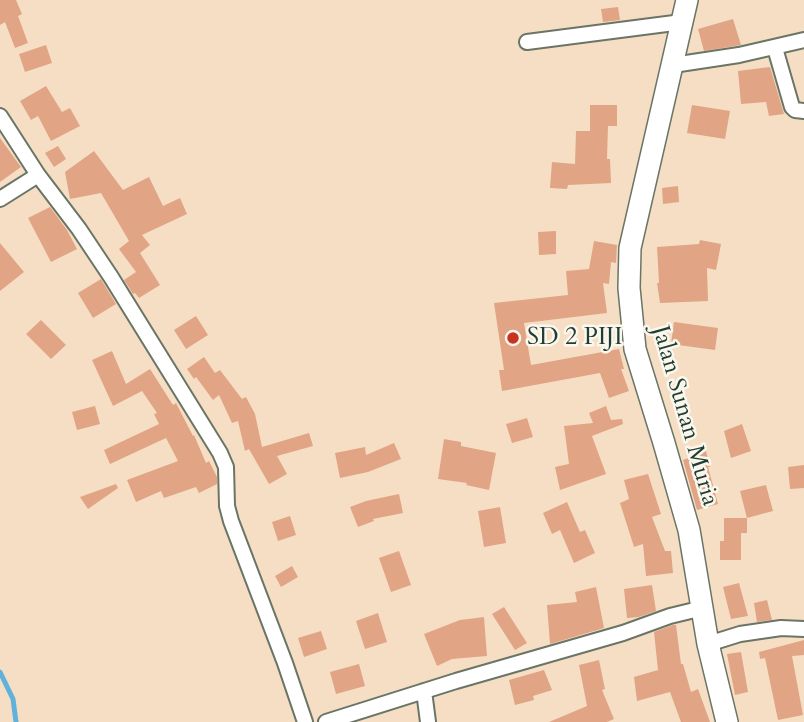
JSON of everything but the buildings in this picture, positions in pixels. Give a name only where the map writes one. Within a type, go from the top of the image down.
[{"type":"main road","name":"Jalan Sunan Muria","points":[[687,0],[630,248],[628,288],[635,349],[689,530],[708,644],[727,722]]},
{"type":"street","points":[[527,42],[682,22]]},
{"type":"street","points":[[673,65],[775,48],[804,40]]},
{"type":"street","points":[[775,48],[792,107],[804,111]]},
{"type":"street","points":[[0,116],[38,175],[111,277],[220,453],[226,467],[231,521],[305,722]]},
{"type":"street","points":[[0,199],[38,175]]},
{"type":"street","points":[[326,722],[623,633],[670,615],[703,608]]},
{"type":"street","points":[[708,644],[740,634],[781,628],[804,629]]},
{"type":"street","points":[[424,691],[428,722]]},
{"type":"waterway","points":[[0,672],[13,699],[16,722]]},
{"type":"place","name":"SD 2 PIJI","points":[[513,338]]}]
